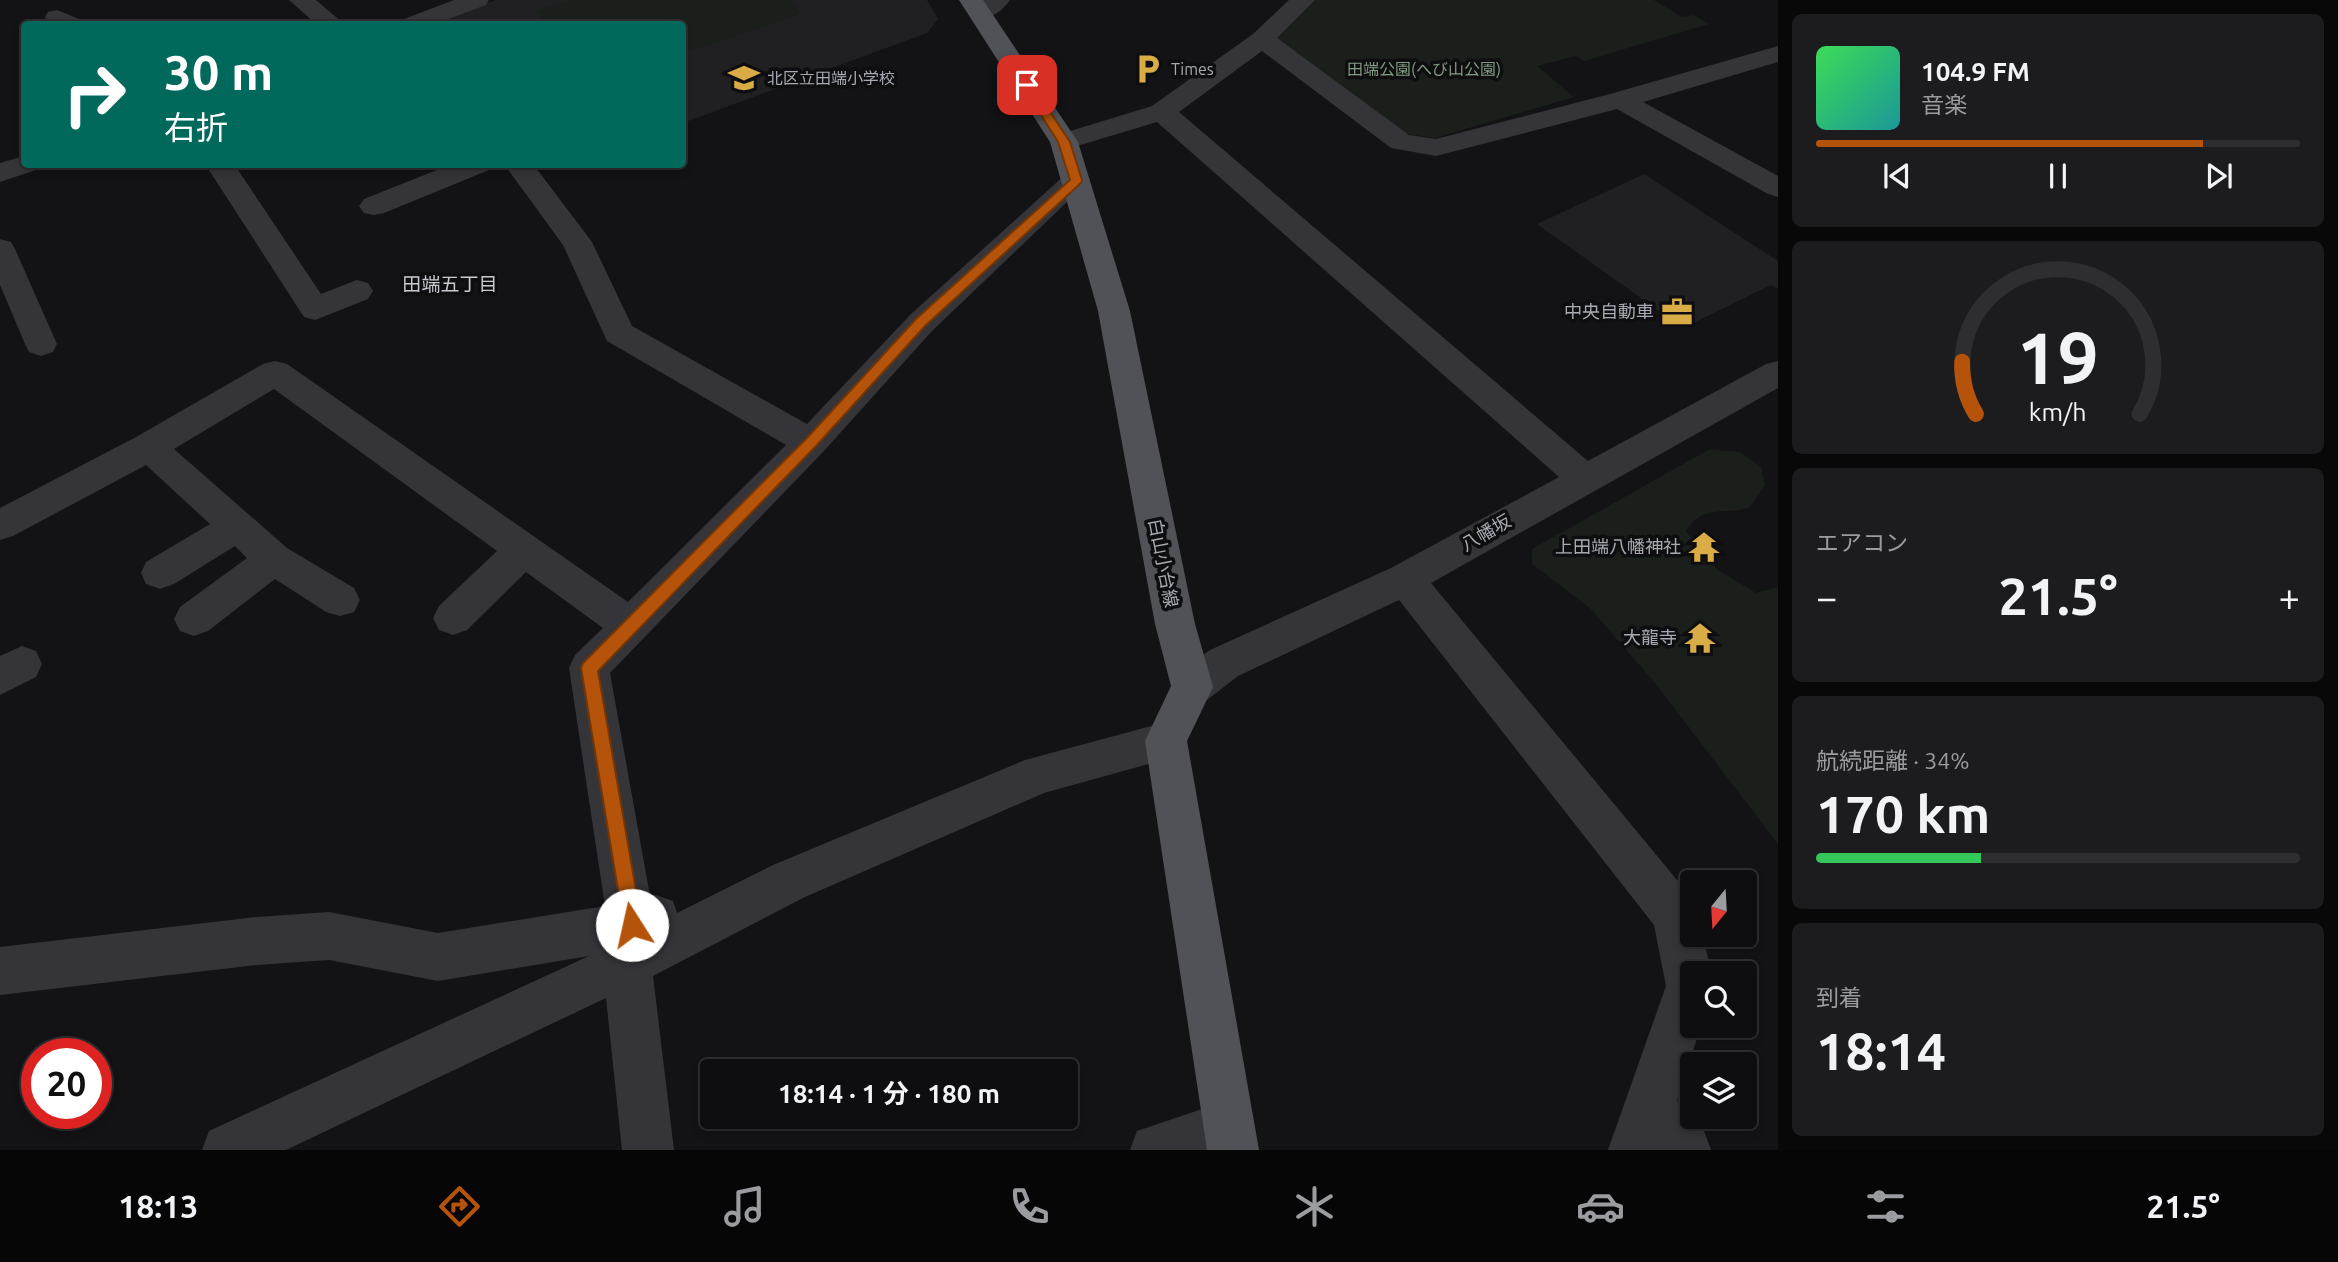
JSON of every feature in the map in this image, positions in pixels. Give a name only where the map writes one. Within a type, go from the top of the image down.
[{"type":"main road","name":"白山小台線","points":[[983,4],[1064,142],[1076,180],[1114,312],[1175,624],[1192,687]]},
{"type":"main road","points":[[1192,687],[1166,741],[1231,1138]]},
{"type":"street","points":[[301,0],[327,21]]},
{"type":"street","points":[[421,21],[477,0]]},
{"type":"street","points":[[1064,142],[1161,112],[1262,39],[1303,0]]},
{"type":"street","points":[[1262,39],[1401,142],[1436,148],[1620,100],[1778,54]]},
{"type":"street","points":[[1620,100],[1778,188]]},
{"type":"street","points":[[1161,112],[1584,478]]},
{"type":"street","points":[[0,173],[21,166]]},
{"type":"street","points":[[222,168],[315,309],[357,291]]},
{"type":"street","points":[[374,206],[469,168]]},
{"type":"street","points":[[521,168],[577,243],[619,333],[811,443]]},
{"type":"street","points":[[648,1150],[630,944],[589,668],[811,443],[921,323],[1076,180]]},
{"type":"street","points":[[0,249],[41,344]]},
{"type":"street","points":[[0,525],[149,447],[275,373],[631,626]]},
{"type":"street","name":"八幡坂","points":[[1192,687],[1224,663],[1405,579],[1778,373]]},
{"type":"street","points":[[149,447],[274,559],[340,600]]},
{"type":"street","points":[[160,573],[239,525]]},
{"type":"street","points":[[453,618],[525,549]]},
{"type":"street","points":[[194,619],[274,559]]},
{"type":"street","points":[[1405,579],[1675,915],[1689,986],[1641,1128],[1685,1150]]},
{"type":"street","points":[[228,1150],[630,944],[789,881],[1040,774],[1166,741]]},
{"type":"street","points":[[0,971],[257,941],[329,936],[438,957],[630,944]]},
{"type":"street","points":[[1156,1150],[1231,1138]]},
{"type":"shaded area","name":"北区立田端小学校","points":[[495,0],[927,0],[938,19],[927,33],[686,122],[686,21],[438,21]]},
{"type":"shaded area","points":[[1644,174],[1778,261],[1778,289],[1771,285],[1683,328],[1537,224]]},
{"type":"green space","points":[[570,0],[792,0],[801,14],[686,52],[686,21],[544,21],[536,11]]},
{"type":"green space","name":"田端公園(へび山公園)","points":[[1314,0],[1654,0],[1682,17],[1693,15],[1709,24],[1584,61],[1576,56],[1537,66],[1574,97],[1435,138],[1401,133],[1274,38]]},
{"type":"green space","name":"大龍寺","points":[[1710,449],[1740,452],[1761,467],[1765,485],[1749,508],[1706,514],[1699,517],[1686,531],[1718,570],[1756,593],[1778,587],[1778,844],[1655,683],[1591,609],[1532,564],[1532,549]]},
{"type":"place","name":"Times","points":[[1148,69]]},
{"type":"place","name":"北区立田端小学校","points":[[744,78]]},
{"type":"place","name":"中央自動車","points":[[1677,312]]},
{"type":"place","name":"上田端八幡神社","points":[[1704,547]]},
{"type":"place","name":"大龍寺","points":[[1700,638]]},
{"type":"district","name":"田端五丁目","points":[[450,284]]},
{"type":"route","points":[[632,925],[589,668],[811,443],[921,323],[1076,180],[1064,142],[1027,85]]}]
